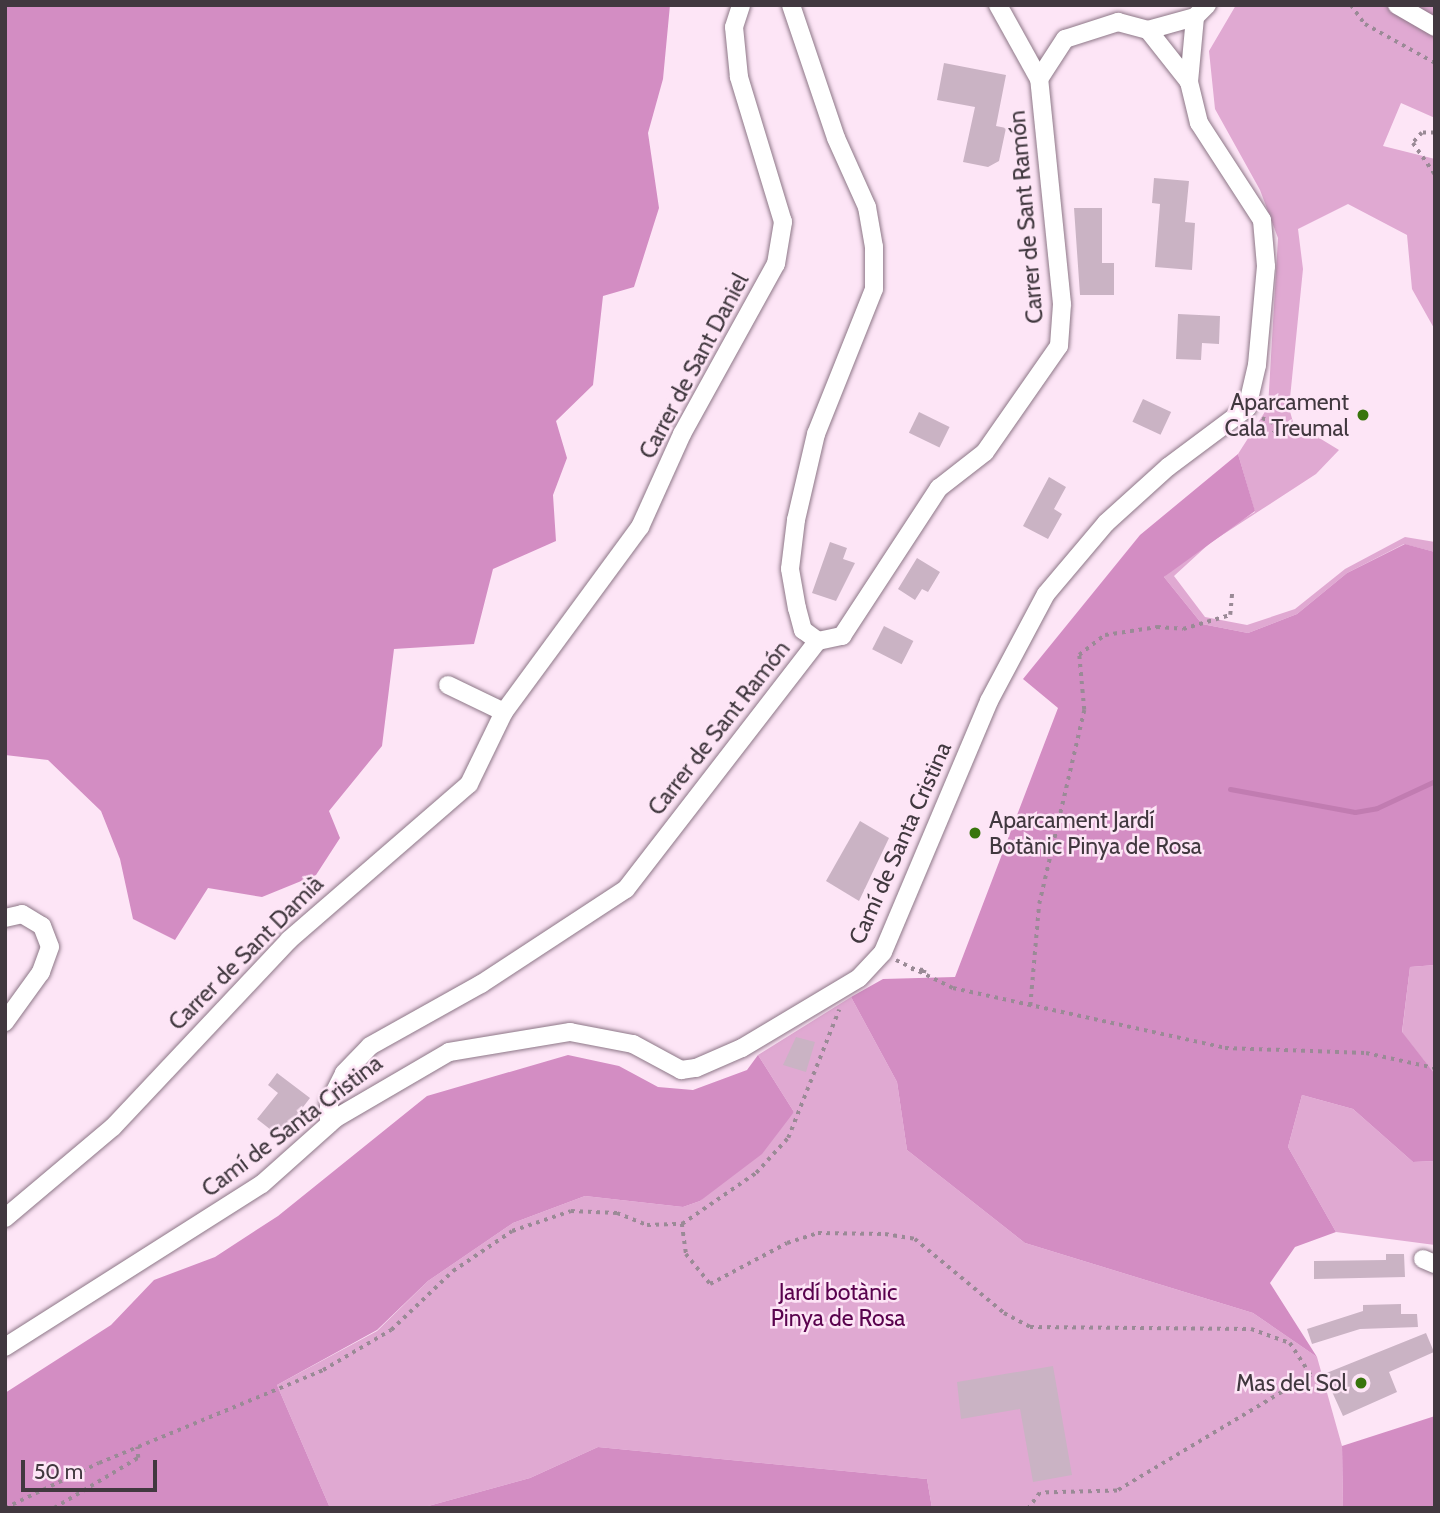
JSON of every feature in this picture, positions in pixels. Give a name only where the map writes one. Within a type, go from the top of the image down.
[{"type":"street","name":"Carrer de Sant Daniel","points":[[505,712],[640,527],[682,434],[776,264],[783,222],[739,76],[734,27],[741,5]]},
{"type":"street","points":[[791,5],[831,125],[867,207],[874,247],[874,289],[816,434],[796,520],[790,569],[797,608],[803,630],[818,641]]},
{"type":"street","points":[[998,5],[1039,79],[1065,39],[1118,22],[1148,30],[1201,11]]},
{"type":"street","points":[[1397,5],[1435,27]]},
{"type":"street","name":"Camí de Santa Cristina","points":[[5,1347],[262,1184],[329,1124],[401,1075],[449,1052],[511,1038],[570,1032],[633,1044],[681,1070],[696,1068],[742,1048],[848,984],[883,952],[989,701],[1045,594],[1106,523],[1168,467],[1247,408],[1257,365],[1266,266],[1262,220],[1199,122],[1189,82],[1201,11]]},
{"type":"street","points":[[1148,30],[1189,82]]},
{"type":"street","name":"Carrer de Sant Ramón","points":[[329,1124],[329,1102],[339,1083],[370,1045],[481,984],[626,889],[818,641],[842,636],[939,488],[985,452],[1059,346],[1062,304],[1039,79]]},
{"type":"street","points":[[449,685],[505,712]]},
{"type":"street","name":"Carrer de Sant Damià","points":[[5,1218],[113,1127],[289,940],[470,785],[505,712]]},
{"type":"street","points":[[5,918],[22,914],[43,926],[50,947],[41,972],[5,1022]]},
{"type":"path","points":[[1351,5],[1365,24],[1435,63]]},
{"type":"path","points":[[1435,133],[1422,134],[1413,143],[1435,174]]},
{"type":"path","points":[[1258,421],[1266,415],[1278,425],[1274,433]]},
{"type":"path","points":[[1030,1006],[1039,904],[1084,710],[1079,655],[1105,635],[1157,627],[1183,629],[1230,615],[1232,594]]},
{"type":"path","points":[[883,952],[911,969],[953,988],[1225,1048],[1366,1053],[1435,1068]]},
{"type":"path","points":[[5,1508],[137,1447],[323,1370],[391,1330],[453,1271],[512,1231],[571,1211],[617,1213],[647,1225],[682,1224],[756,1173],[788,1138],[817,1078],[848,984]]},
{"type":"path","points":[[682,1224],[686,1254],[710,1284],[787,1243],[818,1233],[885,1234],[915,1239],[1004,1314],[1030,1327],[1251,1329],[1290,1343],[1311,1375],[1117,1491],[1040,1493],[1029,1508]]},
{"type":"path","points":[[54,1508],[138,1458],[137,1447]]},
{"type":"green space","points":[[1236,5],[1435,5],[1435,118],[1401,103],[1383,146],[1435,159],[1435,330],[1412,289],[1407,235],[1348,204],[1298,229],[1303,269],[1289,408],[1293,422],[1339,450],[1316,474],[1210,543],[1174,576],[1205,617],[1247,625],[1295,609],[1345,569],[1405,537],[1435,542],[1435,552],[1404,544],[1347,573],[1297,614],[1248,633],[1202,624],[1164,577],[1207,541],[1255,512],[1238,454],[1268,407],[1278,238],[1260,190],[1215,109],[1209,51]]},
{"type":"green space","points":[[1435,965],[1435,1074],[1402,1033],[1410,967]]},
{"type":"green space","name":"Jardí botànic Pinya de Rosa","points":[[851,997],[897,1082],[907,1150],[1025,1243],[1253,1313],[1317,1357],[1342,1446],[1343,1508],[932,1508],[927,1479],[598,1447],[530,1478],[421,1508],[330,1508],[277,1385],[377,1331],[428,1281],[513,1223],[585,1196],[683,1207],[700,1201],[794,1112],[758,1055]]},
{"type":"green space","points":[[1302,1095],[1353,1109],[1413,1162],[1435,1161],[1435,1245],[1336,1232],[1288,1147]]},
{"type":"shaded area","points":[[5,5],[670,5],[663,79],[648,133],[659,208],[634,287],[603,296],[593,385],[556,421],[567,458],[553,495],[556,541],[493,569],[474,644],[394,649],[382,746],[329,811],[340,838],[316,875],[262,897],[208,888],[175,940],[133,919],[120,859],[101,811],[48,760],[5,755]]},
{"type":"shaded area","points":[[1238,454],[1255,511],[1164,577],[1202,624],[1248,633],[1297,614],[1347,573],[1405,544],[1435,552],[1435,965],[1410,967],[1402,1032],[1435,1074],[1435,1161],[1413,1162],[1353,1109],[1302,1095],[1288,1147],[1336,1232],[1295,1247],[1270,1283],[1317,1357],[1253,1313],[1025,1243],[907,1150],[897,1082],[851,997],[883,979],[955,977],[1058,708],[1023,679],[1140,535]]},
{"type":"shaded area","points":[[568,1055],[619,1066],[658,1087],[693,1090],[747,1070],[758,1055],[794,1112],[762,1154],[700,1201],[683,1207],[585,1196],[513,1223],[428,1281],[377,1330],[277,1385],[330,1508],[5,1508],[5,1393],[111,1325],[154,1280],[215,1257],[278,1216],[427,1096]]},
{"type":"shaded area","points":[[1435,1416],[1435,1508],[1343,1508],[1342,1446]]},
{"type":"shaded area","points":[[598,1447],[927,1479],[932,1508],[421,1508],[530,1478]]},
{"type":"building","points":[[944,63],[1006,75],[996,126],[1006,128],[999,161],[988,167],[963,162],[975,107],[937,100]]},
{"type":"building","points":[[1154,178],[1189,181],[1185,222],[1195,223],[1192,270],[1155,267],[1160,204],[1152,203]]},
{"type":"building","points":[[1074,208],[1102,208],[1102,263],[1114,263],[1114,295],[1080,295]]},
{"type":"building","points":[[1178,314],[1220,316],[1219,344],[1202,343],[1201,360],[1176,359]]},
{"type":"building","points":[[1143,399],[1171,412],[1161,435],[1132,422]]},
{"type":"building","points":[[919,412],[950,427],[939,448],[909,433]]},
{"type":"building","points":[[1049,477],[1066,487],[1054,509],[1062,514],[1048,539],[1023,526]]},
{"type":"building","points":[[830,542],[847,548],[843,559],[855,563],[836,601],[812,593]]},
{"type":"building","points":[[917,558],[940,572],[928,592],[922,589],[915,600],[898,589]]},
{"type":"building","points":[[884,626],[913,641],[902,664],[872,649]]},
{"type":"building","points":[[860,821],[889,838],[859,901],[826,881]]},
{"type":"building","points":[[796,1037],[815,1042],[806,1072],[783,1065]]},
{"type":"building","points":[[277,1073],[310,1098],[280,1137],[257,1119],[278,1093],[268,1085]]},
{"type":"building","points":[[1386,1254],[1404,1254],[1405,1277],[1314,1279],[1314,1261],[1386,1260]]},
{"type":"building","points":[[1401,1304],[1401,1314],[1417,1314],[1418,1327],[1360,1329],[1312,1344],[1307,1329],[1363,1311],[1363,1305]]},
{"type":"building","name":"Mas del Sol","points":[[1426,1333],[1434,1352],[1389,1372],[1397,1392],[1343,1416],[1324,1374]]},
{"type":"building","points":[[1053,1366],[1072,1475],[1033,1482],[1020,1409],[961,1419],[957,1382]]},
{"type":"waterway","points":[[1230,789],[1355,812],[1377,808],[1435,781]]},
{"type":"place","name":"Aparcament Cala Treumal","points":[[1363,415]]},
{"type":"place","name":"Aparcament Jardí Botànic Pinya de Rosa","points":[[975,833]]},
{"type":"place","name":"Mas del Sol","points":[[1361,1383]]}]
